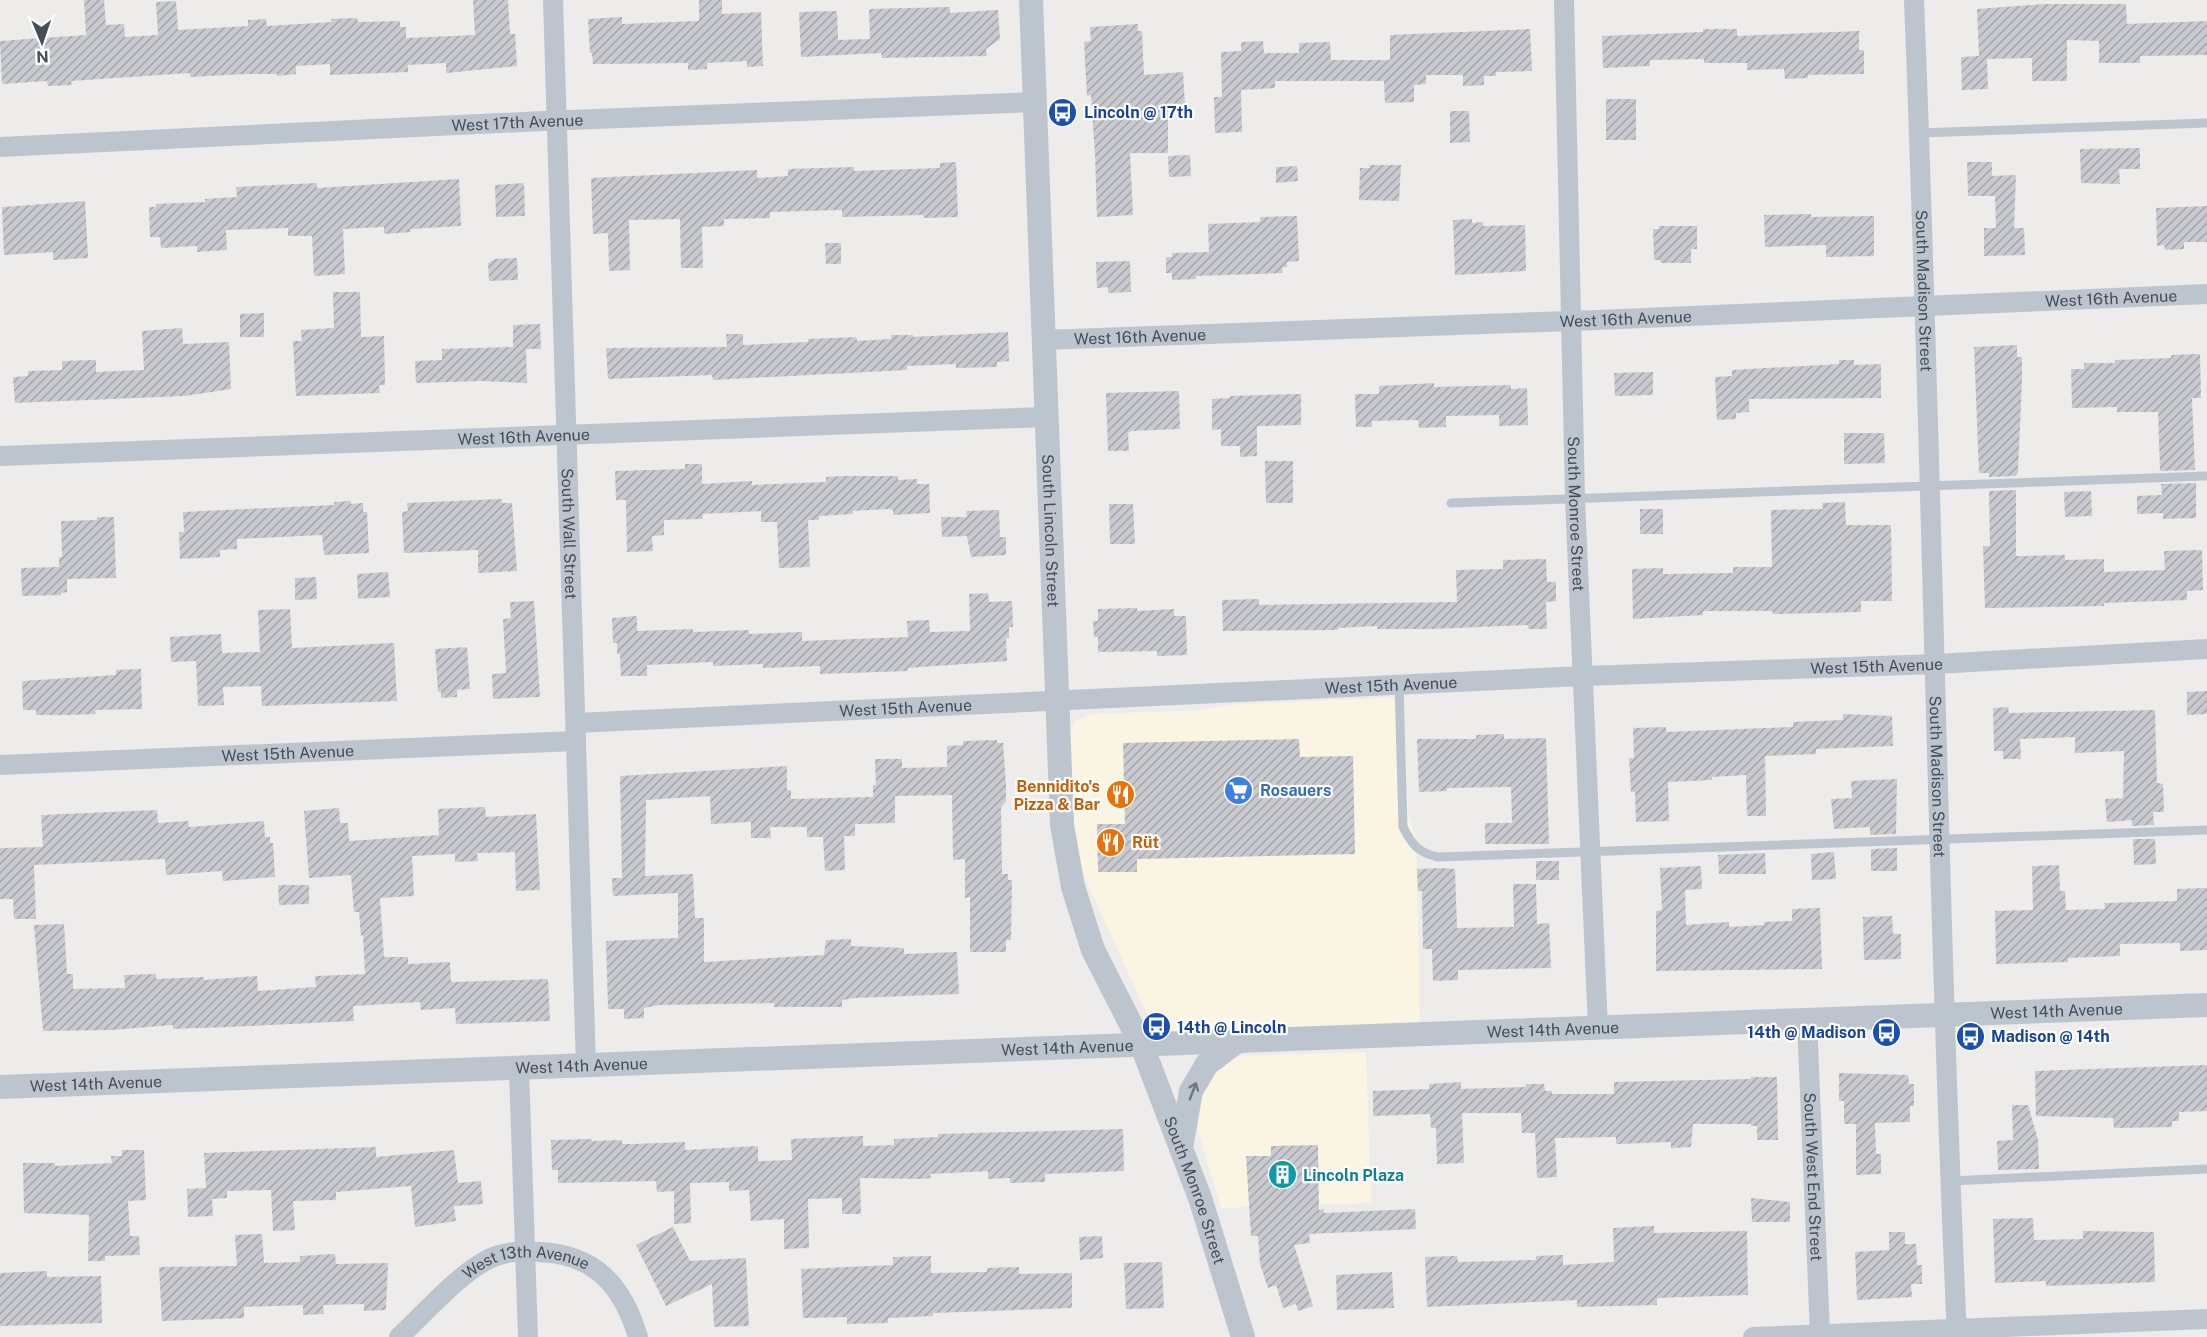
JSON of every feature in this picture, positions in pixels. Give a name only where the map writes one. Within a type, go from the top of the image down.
[{"type":"street","name":"South Wall Street","points":[[553,0],[586,1067]]},
{"type":"street","name":"South Lincoln Street","points":[[1031,0],[1055,701],[1062,825],[1073,887],[1094,950],[1142,1047]]},
{"type":"street","name":"South Monroe Street","points":[[1564,0],[1575,498],[1598,1029]]},
{"type":"street","name":"South Madison Street","points":[[1914,0],[1926,306],[1944,1017],[1957,1333]]},
{"type":"street","name":"West 17th Avenue","points":[[0,147],[1035,102]]},
{"type":"street","name":"West 16th Avenue","points":[[1042,340],[1571,321],[2207,294]]},
{"type":"street","name":"West 16th Avenue","points":[[0,456],[1046,417]]},
{"type":"street","name":"West 15th Avenue","points":[[0,765],[576,732],[1055,701],[1584,676],[1936,664],[2207,649]]},
{"type":"street","name":"West 14th Avenue","points":[[0,1087],[1142,1047],[2207,1005]]},
{"type":"street","name":"South West End Street","points":[[1807,1020],[1820,1334]]},
{"type":"street","points":[[1180,1148],[1191,1091],[1207,1064],[1235,1043]]},
{"type":"street","name":"South Monroe Street","points":[[1142,1047],[1200,1198],[1243,1337]]},
{"type":"street","points":[[519,1070],[528,1337]]},
{"type":"street","name":"West 13th Avenue","points":[[399,1337],[486,1260],[507,1253],[525,1251],[573,1256],[598,1271],[619,1291],[638,1337]]},
{"type":"street","points":[[1753,1337],[1957,1333],[2207,1319]]},
{"type":"lane","points":[[1919,133],[2207,123]]},
{"type":"lane","points":[[1451,503],[2207,476]]},
{"type":"lane","points":[[1399,684],[1403,827],[1411,843],[1417,849],[1423,854],[1438,857],[1941,837],[2207,830]]},
{"type":"lane","points":[[1951,1181],[2207,1169]]},
{"type":"shaded area","points":[[1404,697],[1408,814],[1416,838],[1420,1026],[1175,1031],[1156,1025],[1146,1012],[1082,871],[1073,829],[1069,733],[1075,721],[1091,714],[1205,710],[1226,705]]},
{"type":"shaded area","points":[[1366,1052],[1371,1203],[1221,1208],[1198,1131],[1197,1104],[1218,1067],[1236,1056]]},
{"type":"building","points":[[84,0],[104,0],[106,25],[124,24],[125,37],[158,35],[156,2],[176,1],[178,30],[248,26],[248,20],[266,19],[267,26],[357,18],[358,22],[400,21],[400,27],[406,27],[406,38],[475,35],[473,0],[508,0],[510,34],[515,34],[517,66],[446,73],[446,63],[408,65],[408,72],[330,75],[330,64],[296,66],[296,74],[277,76],[277,74],[247,74],[190,77],[190,73],[71,81],[72,85],[48,86],[47,81],[2,84],[0,41],[86,35]]},
{"type":"building","points":[[699,0],[722,0],[722,14],[761,12],[763,66],[747,67],[747,61],[707,63],[707,69],[688,70],[688,63],[593,64],[588,19],[622,17],[622,24],[699,21]]},
{"type":"building","points":[[2044,4],[2126,4],[2127,24],[2207,21],[2207,55],[2140,56],[2140,63],[2099,63],[2099,41],[2067,40],[2067,81],[2032,81],[2032,58],[1987,59],[1988,89],[1962,90],[1961,57],[1979,56],[1977,9]]},
{"type":"building","points":[[950,7],[950,13],[998,10],[1000,39],[986,49],[987,56],[882,58],[881,53],[801,57],[799,12],[837,11],[838,40],[870,39],[869,9]]},
{"type":"building","points":[[1138,24],[1138,31],[1142,31],[1144,75],[1183,72],[1185,105],[1168,106],[1168,153],[1130,153],[1133,215],[1097,217],[1091,95],[1087,96],[1084,42],[1091,41],[1090,27]]},
{"type":"building","points":[[1530,29],[1532,71],[1496,72],[1496,76],[1484,76],[1484,85],[1463,86],[1463,75],[1426,75],[1426,84],[1414,85],[1414,102],[1385,103],[1384,81],[1275,81],[1275,88],[1241,90],[1242,132],[1215,133],[1214,97],[1222,97],[1221,52],[1241,51],[1241,42],[1263,41],[1264,53],[1299,53],[1299,43],[1330,42],[1331,60],[1390,60],[1390,35]]},
{"type":"building","points":[[1703,29],[1737,29],[1737,36],[1859,31],[1859,50],[1864,50],[1864,74],[1808,75],[1808,78],[1785,79],[1784,69],[1747,70],[1747,63],[1704,63],[1704,59],[1650,60],[1650,66],[1603,68],[1602,36],[1703,32]]},
{"type":"building","points":[[1606,99],[1636,99],[1636,140],[1606,140]]},
{"type":"building","points":[[1450,111],[1469,111],[1470,142],[1450,143]]},
{"type":"building","points":[[2140,148],[2140,169],[2119,169],[2120,184],[2081,183],[2080,149]]},
{"type":"building","points":[[1190,155],[1191,176],[1169,177],[1168,156]]},
{"type":"building","points":[[956,162],[958,217],[924,218],[923,215],[842,217],[842,210],[770,212],[770,218],[724,219],[724,226],[702,227],[703,268],[681,268],[680,219],[629,220],[630,270],[609,271],[608,233],[593,234],[591,178],[757,170],[757,178],[788,176],[788,169],[854,167],[854,171],[940,168],[940,163]]},
{"type":"building","points":[[1967,162],[1992,162],[1992,176],[2016,175],[2014,228],[2024,228],[2025,255],[1984,256],[1984,228],[1996,228],[1995,196],[1968,196]]},
{"type":"building","points":[[1369,165],[1401,165],[1399,201],[1359,200],[1360,168],[1370,168]]},
{"type":"building","points":[[1297,166],[1298,181],[1276,183],[1276,167]]},
{"type":"building","points":[[459,179],[461,226],[410,229],[411,232],[384,234],[384,227],[343,229],[345,274],[314,276],[312,236],[288,236],[288,228],[226,230],[227,250],[197,252],[197,246],[161,248],[160,237],[150,237],[149,207],[156,207],[156,204],[205,202],[205,199],[237,197],[236,187],[317,183],[317,188]]},
{"type":"building","points":[[524,183],[525,216],[496,217],[495,185]]},
{"type":"building","points":[[85,201],[88,258],[53,260],[53,252],[4,255],[2,207]]},
{"type":"building","points":[[2207,206],[2207,242],[2184,242],[2184,249],[2165,250],[2164,245],[2157,246],[2156,208]]},
{"type":"building","points":[[1811,214],[1811,217],[1874,216],[1874,256],[1826,257],[1826,245],[1765,247],[1764,215]]},
{"type":"building","points":[[1297,216],[1299,261],[1287,262],[1287,267],[1282,267],[1283,273],[1196,276],[1196,279],[1172,280],[1172,273],[1166,273],[1166,257],[1172,257],[1172,253],[1209,252],[1208,224],[1260,222],[1260,217]]},
{"type":"building","points":[[1472,219],[1472,223],[1483,222],[1483,226],[1525,225],[1526,271],[1455,275],[1453,220]]},
{"type":"building","points":[[1659,226],[1697,226],[1697,249],[1691,249],[1691,263],[1661,263],[1660,260],[1654,260],[1653,229],[1659,229]]},
{"type":"building","points":[[825,243],[841,243],[841,264],[826,264]]},
{"type":"building","points":[[517,258],[518,280],[489,281],[488,263],[495,259]]},
{"type":"building","points":[[1130,261],[1131,292],[1108,293],[1108,287],[1097,288],[1096,262]]},
{"type":"building","points":[[333,292],[360,292],[361,337],[384,336],[385,385],[379,385],[380,393],[296,396],[293,341],[302,341],[301,330],[334,328]]},
{"type":"building","points":[[264,313],[264,337],[240,337],[240,314]]},
{"type":"building","points":[[540,324],[541,349],[526,349],[527,383],[482,381],[416,383],[415,361],[442,360],[442,349],[513,347],[513,325]]},
{"type":"building","points":[[182,328],[183,344],[229,342],[231,389],[185,396],[15,403],[13,377],[28,376],[28,371],[62,370],[62,361],[96,360],[96,372],[144,370],[142,331]]},
{"type":"building","points":[[1008,332],[1009,361],[997,362],[997,367],[956,368],[956,364],[907,366],[907,370],[713,380],[712,375],[608,379],[606,348],[727,347],[726,334],[743,334],[743,345],[808,342],[808,339],[856,337],[857,341],[891,339],[891,335],[913,335],[913,337]]},
{"type":"building","points":[[2017,345],[2017,357],[2022,357],[2018,472],[2016,476],[1989,477],[1989,473],[1979,473],[1974,347]]},
{"type":"building","points":[[2200,354],[2201,398],[2192,398],[2195,470],[2160,471],[2158,412],[2117,412],[2117,407],[2072,408],[2071,369],[2084,369],[2084,363],[2115,363],[2115,360],[2171,358],[2171,355]]},
{"type":"building","points":[[1839,360],[1854,360],[1854,365],[1881,364],[1881,398],[1749,399],[1749,412],[1736,413],[1736,419],[1717,420],[1715,377],[1732,376],[1732,370],[1839,364]]},
{"type":"building","points":[[1653,372],[1653,395],[1615,396],[1614,373]]},
{"type":"building","points":[[1434,383],[1434,387],[1511,385],[1511,389],[1527,388],[1528,425],[1499,426],[1499,415],[1446,416],[1446,427],[1419,428],[1418,420],[1372,421],[1372,427],[1356,427],[1355,394],[1379,394],[1379,386]]},
{"type":"building","points":[[1179,391],[1180,429],[1131,431],[1128,433],[1129,451],[1108,451],[1106,393]]},
{"type":"building","points":[[1301,394],[1301,425],[1257,426],[1257,456],[1240,457],[1240,446],[1221,446],[1221,429],[1212,430],[1212,399],[1230,398],[1230,396]]},
{"type":"building","points":[[1844,433],[1884,433],[1885,463],[1844,464]]},
{"type":"building","points":[[1265,461],[1293,461],[1293,503],[1266,503]]},
{"type":"building","points":[[685,464],[702,464],[702,484],[752,481],[752,485],[826,482],[826,477],[842,476],[898,476],[898,480],[917,479],[917,484],[929,484],[930,513],[893,515],[893,510],[888,509],[853,511],[853,514],[819,516],[819,520],[808,520],[810,567],[779,568],[777,522],[761,522],[761,511],[703,514],[703,519],[664,520],[664,535],[652,536],[653,551],[627,552],[626,500],[616,500],[615,471],[685,469]]},
{"type":"building","points":[[2196,483],[2196,518],[2163,519],[2163,513],[2137,514],[2137,496],[2162,495],[2161,484]]},
{"type":"building","points":[[2016,490],[2016,556],[2065,555],[2065,560],[2104,559],[2104,572],[2165,570],[2164,551],[2202,550],[2203,590],[2187,591],[2187,600],[2104,603],[2104,606],[1985,608],[1983,546],[1990,546],[1989,491]]},
{"type":"building","points":[[2091,491],[2092,516],[2065,517],[2064,492]]},
{"type":"building","points":[[502,499],[502,503],[512,503],[517,571],[478,573],[478,550],[404,553],[402,512],[408,511],[407,503]]},
{"type":"building","points":[[351,501],[351,504],[363,503],[363,512],[367,512],[369,553],[324,555],[322,535],[237,539],[237,549],[220,550],[220,557],[180,559],[179,532],[184,532],[183,512],[334,505],[334,502]]},
{"type":"building","points":[[1845,502],[1846,525],[1891,525],[1892,601],[1861,601],[1861,612],[1773,614],[1772,611],[1703,611],[1703,615],[1633,619],[1632,569],[1663,568],[1663,574],[1733,573],[1733,567],[1772,567],[1771,510],[1823,509],[1822,503]]},
{"type":"building","points":[[1109,504],[1133,504],[1135,544],[1110,544]]},
{"type":"building","points":[[1640,509],[1663,509],[1663,534],[1640,534]]},
{"type":"building","points":[[999,510],[1000,537],[1006,537],[1006,555],[971,557],[967,536],[942,537],[941,517],[967,517],[966,511]]},
{"type":"building","points":[[97,517],[114,517],[116,578],[67,579],[67,592],[61,595],[22,596],[21,568],[59,567],[59,557],[62,557],[61,521],[97,520]]},
{"type":"building","points":[[1546,559],[1547,582],[1556,582],[1556,601],[1546,602],[1547,629],[1528,629],[1528,625],[1434,629],[1377,629],[1377,626],[1338,628],[1338,630],[1223,631],[1222,600],[1259,599],[1259,605],[1457,602],[1456,570],[1503,569],[1503,560]]},
{"type":"building","points":[[388,572],[390,597],[358,599],[357,574]]},
{"type":"building","points":[[316,577],[317,599],[295,600],[295,578]]},
{"type":"building","points":[[988,593],[989,602],[1012,601],[1013,627],[1009,627],[1009,638],[1006,638],[1007,661],[908,668],[908,671],[820,674],[820,666],[763,668],[763,664],[713,666],[713,662],[647,665],[647,676],[621,676],[620,654],[617,654],[617,643],[613,643],[612,618],[637,616],[637,631],[693,629],[693,632],[749,630],[749,634],[802,632],[802,641],[908,637],[907,621],[929,620],[930,632],[970,631],[969,594]]},
{"type":"building","points":[[534,601],[540,697],[493,699],[492,674],[506,673],[503,619],[511,618],[510,602]]},
{"type":"building","points":[[1137,608],[1137,611],[1174,609],[1174,616],[1186,616],[1187,655],[1157,656],[1157,651],[1098,652],[1098,637],[1094,637],[1093,621],[1098,621],[1098,609]]},
{"type":"building","points":[[290,609],[292,648],[394,643],[397,701],[262,706],[261,686],[223,687],[224,705],[198,706],[196,661],[171,662],[170,637],[221,634],[222,653],[260,652],[258,610]]},
{"type":"building","points":[[467,647],[470,689],[457,690],[457,697],[441,698],[441,691],[438,692],[435,649]]},
{"type":"building","points":[[141,669],[142,709],[95,710],[96,714],[68,715],[36,715],[36,710],[23,710],[22,681],[116,675],[116,670]]},
{"type":"building","points":[[2207,691],[2207,714],[2187,715],[2187,692]]},
{"type":"building","points":[[2008,707],[2009,713],[2155,710],[2157,783],[2163,784],[2164,812],[2153,812],[2154,825],[2132,826],[2132,820],[2107,822],[2105,799],[2123,798],[2124,751],[2075,753],[2075,737],[2020,739],[2021,759],[2003,759],[2003,751],[1994,751],[1993,708]]},
{"type":"building","points":[[1843,714],[1892,716],[1893,746],[1816,749],[1816,754],[1765,756],[1766,816],[1747,816],[1746,775],[1712,777],[1712,780],[1668,782],[1669,821],[1636,822],[1635,792],[1631,792],[1629,758],[1634,758],[1633,728],[1666,727],[1666,732],[1793,727],[1793,722],[1843,720]]},
{"type":"building","points":[[1504,734],[1504,739],[1546,738],[1549,844],[1485,844],[1485,823],[1512,823],[1511,787],[1447,788],[1447,791],[1419,792],[1417,739],[1476,739],[1476,735]]},
{"type":"building","name":"Rosauers","points":[[1299,739],[1300,757],[1353,756],[1355,854],[1137,859],[1137,872],[1098,872],[1097,824],[1125,824],[1123,743]]},
{"type":"building","points":[[997,740],[997,743],[1003,743],[1006,785],[1006,801],[1001,807],[1002,874],[1008,874],[1008,880],[1012,880],[1011,940],[1006,940],[1006,952],[970,952],[970,897],[965,898],[965,859],[953,860],[952,795],[895,796],[895,823],[855,824],[855,836],[844,836],[845,870],[825,871],[823,837],[807,837],[807,827],[770,827],[771,838],[751,838],[751,822],[711,824],[710,796],[646,800],[645,876],[693,874],[695,918],[704,918],[704,962],[824,955],[826,940],[851,939],[851,946],[904,948],[904,954],[957,952],[959,994],[855,998],[842,1000],[842,1007],[774,1007],[774,1003],[659,1005],[644,1008],[644,1018],[624,1019],[624,1009],[608,1009],[606,941],[678,938],[678,893],[613,896],[612,878],[622,878],[620,776],[787,766],[787,790],[791,790],[791,799],[873,797],[873,785],[876,785],[875,759],[902,759],[902,768],[947,767],[947,746],[963,745],[963,741]]},
{"type":"building","points":[[1897,779],[1896,834],[1870,835],[1870,827],[1834,829],[1831,799],[1852,798],[1851,781]]},
{"type":"building","points":[[485,807],[486,817],[536,814],[540,890],[516,891],[515,852],[477,853],[478,861],[455,862],[455,854],[412,856],[414,896],[380,898],[384,957],[408,957],[408,964],[450,962],[451,982],[548,979],[550,1021],[456,1024],[455,1008],[421,1010],[420,1002],[353,1006],[354,1021],[173,1029],[173,1025],[112,1030],[43,1031],[34,925],[64,924],[67,974],[73,974],[73,989],[125,988],[124,975],[156,974],[156,979],[204,977],[204,980],[257,976],[258,991],[316,987],[315,976],[365,974],[363,935],[361,936],[359,912],[354,912],[351,875],[309,878],[304,811],[339,808],[340,823],[348,823],[349,841],[439,835],[438,809]]},
{"type":"building","points":[[157,810],[158,823],[188,821],[189,827],[264,821],[265,837],[270,837],[270,843],[273,843],[275,877],[223,881],[222,871],[166,875],[165,859],[34,865],[36,919],[14,919],[13,899],[0,899],[0,848],[43,847],[41,815]]},
{"type":"building","points":[[2133,839],[2155,839],[2156,864],[2134,865]]},
{"type":"building","points":[[1897,848],[1897,871],[1871,871],[1871,849]]},
{"type":"building","points":[[1834,852],[1836,879],[1812,880],[1811,854]]},
{"type":"building","points":[[1765,853],[1766,874],[1719,874],[1718,855]]},
{"type":"building","points":[[1536,861],[1559,861],[1559,880],[1536,880]]},
{"type":"building","points":[[2059,865],[2060,891],[2065,891],[2066,910],[2105,909],[2104,903],[2177,901],[2177,889],[2207,888],[2207,950],[2180,951],[2180,943],[2120,944],[2120,956],[2068,958],[2068,962],[1996,964],[1995,911],[2033,910],[2032,866]]},
{"type":"building","points":[[1701,866],[1702,889],[1685,890],[1686,925],[1729,922],[1729,927],[1764,925],[1764,922],[1792,921],[1792,909],[1820,908],[1822,969],[1656,971],[1656,911],[1662,910],[1660,868]]},
{"type":"building","points":[[1417,869],[1455,869],[1457,928],[1514,927],[1513,884],[1536,884],[1537,924],[1549,923],[1551,968],[1458,970],[1458,980],[1433,981],[1432,949],[1423,949],[1422,891],[1418,891]]},
{"type":"building","points":[[278,885],[309,885],[309,904],[279,905]]},
{"type":"building","points":[[1892,916],[1893,934],[1901,934],[1901,959],[1864,960],[1863,917]]},
{"type":"building","points":[[2207,1065],[2207,1111],[2179,1112],[2179,1121],[2172,1121],[2172,1127],[2114,1128],[2113,1118],[2036,1116],[2035,1071]]},
{"type":"building","points":[[1839,1073],[1908,1075],[1909,1084],[1914,1084],[1914,1106],[1910,1106],[1910,1122],[1875,1123],[1876,1154],[1881,1154],[1881,1174],[1856,1175],[1856,1124],[1844,1124],[1844,1101],[1839,1101]]},
{"type":"building","points":[[1751,1077],[1777,1077],[1778,1140],[1757,1140],[1757,1126],[1751,1126],[1751,1124],[1693,1124],[1691,1147],[1671,1148],[1671,1142],[1616,1144],[1616,1137],[1555,1138],[1557,1177],[1537,1178],[1535,1133],[1522,1133],[1521,1113],[1462,1113],[1464,1163],[1437,1164],[1436,1128],[1431,1128],[1430,1114],[1373,1116],[1373,1091],[1429,1089],[1429,1084],[1461,1082],[1461,1089],[1526,1087],[1526,1084],[1544,1084],[1545,1091],[1552,1091],[1552,1094],[1614,1094],[1614,1082],[1751,1079]]},
{"type":"building","points":[[2012,1105],[2028,1105],[2038,1140],[2039,1169],[1998,1170],[1997,1141],[2013,1140]]},
{"type":"building","points":[[1123,1129],[1124,1171],[1045,1174],[1045,1182],[1010,1183],[1010,1178],[988,1179],[988,1171],[930,1174],[931,1178],[923,1179],[860,1178],[861,1214],[842,1214],[842,1198],[808,1199],[809,1248],[784,1249],[784,1219],[751,1221],[749,1190],[729,1191],[729,1182],[690,1183],[691,1223],[674,1224],[674,1191],[657,1192],[656,1181],[558,1183],[558,1170],[552,1170],[551,1140],[622,1140],[622,1144],[685,1142],[685,1150],[758,1146],[758,1161],[792,1160],[791,1139],[863,1136],[863,1146],[894,1145],[894,1139],[938,1137],[938,1134]]},
{"type":"building","points":[[1318,1145],[1319,1210],[1324,1209],[1324,1213],[1415,1209],[1416,1229],[1309,1234],[1310,1243],[1294,1245],[1313,1306],[1298,1311],[1296,1304],[1283,1308],[1276,1285],[1268,1288],[1260,1264],[1258,1236],[1251,1236],[1246,1156],[1271,1156],[1271,1146]]},
{"type":"building","points":[[376,1147],[376,1157],[454,1150],[458,1183],[481,1181],[483,1204],[454,1206],[456,1221],[415,1227],[411,1186],[336,1192],[336,1200],[293,1201],[295,1230],[273,1231],[271,1190],[227,1191],[227,1198],[212,1199],[213,1216],[188,1217],[187,1189],[206,1188],[204,1153]]},
{"type":"building","points":[[122,1150],[144,1150],[146,1200],[128,1201],[130,1236],[139,1236],[140,1255],[105,1256],[105,1261],[88,1261],[89,1215],[24,1213],[23,1163],[55,1163],[55,1166],[112,1163],[111,1156],[122,1156]]},
{"type":"building","points":[[1751,1198],[1790,1202],[1790,1222],[1752,1222]]},
{"type":"building","points":[[2033,1218],[2034,1240],[2083,1239],[2083,1231],[2154,1232],[2155,1282],[2046,1286],[2046,1281],[1995,1283],[1993,1219]]},
{"type":"building","points":[[1654,1226],[1654,1233],[1747,1231],[1748,1295],[1657,1298],[1657,1305],[1577,1307],[1577,1300],[1427,1307],[1425,1257],[1457,1256],[1458,1262],[1536,1260],[1536,1256],[1563,1255],[1563,1265],[1614,1262],[1613,1228]]},
{"type":"building","points":[[673,1227],[690,1261],[746,1258],[749,1326],[714,1327],[712,1284],[666,1306],[636,1245]]},
{"type":"building","points":[[1889,1232],[1905,1232],[1905,1244],[1916,1244],[1917,1265],[1922,1265],[1922,1284],[1911,1284],[1912,1297],[1857,1300],[1855,1252],[1889,1250]]},
{"type":"building","points":[[262,1234],[264,1263],[300,1262],[300,1256],[335,1254],[336,1264],[388,1263],[386,1310],[364,1311],[364,1304],[323,1305],[324,1314],[303,1315],[303,1305],[244,1307],[244,1318],[162,1321],[159,1267],[237,1266],[235,1235]]},
{"type":"building","points":[[1102,1236],[1103,1258],[1080,1260],[1079,1237]]},
{"type":"building","points":[[931,1256],[931,1273],[987,1272],[987,1268],[1019,1267],[1019,1274],[1072,1273],[1072,1308],[933,1313],[933,1316],[888,1318],[888,1323],[847,1324],[847,1317],[803,1318],[801,1269],[893,1265],[893,1257]]},
{"type":"building","points":[[1162,1262],[1164,1308],[1126,1309],[1124,1263]]},
{"type":"building","points":[[47,1271],[47,1277],[101,1276],[102,1323],[0,1326],[0,1273]]},
{"type":"building","points":[[1392,1272],[1394,1308],[1337,1310],[1336,1275]]},
{"type":"place","name":"Lincoln @ 17th","points":[[1063,112]]},
{"type":"place","name":"Rosauers","points":[[1239,790]]},
{"type":"place","name":"Bennidito's Pizza & Bar","points":[[1121,795]]},
{"type":"place","name":"Rüt","points":[[1111,842]]},
{"type":"place","name":"14th @ Lincoln","points":[[1156,1027]]},
{"type":"place","name":"14th @ Madison","points":[[1887,1032]]},
{"type":"place","name":"Madison @ 14th","points":[[1970,1036]]},
{"type":"place","name":"Lincoln Plaza","points":[[1282,1175]]}]
